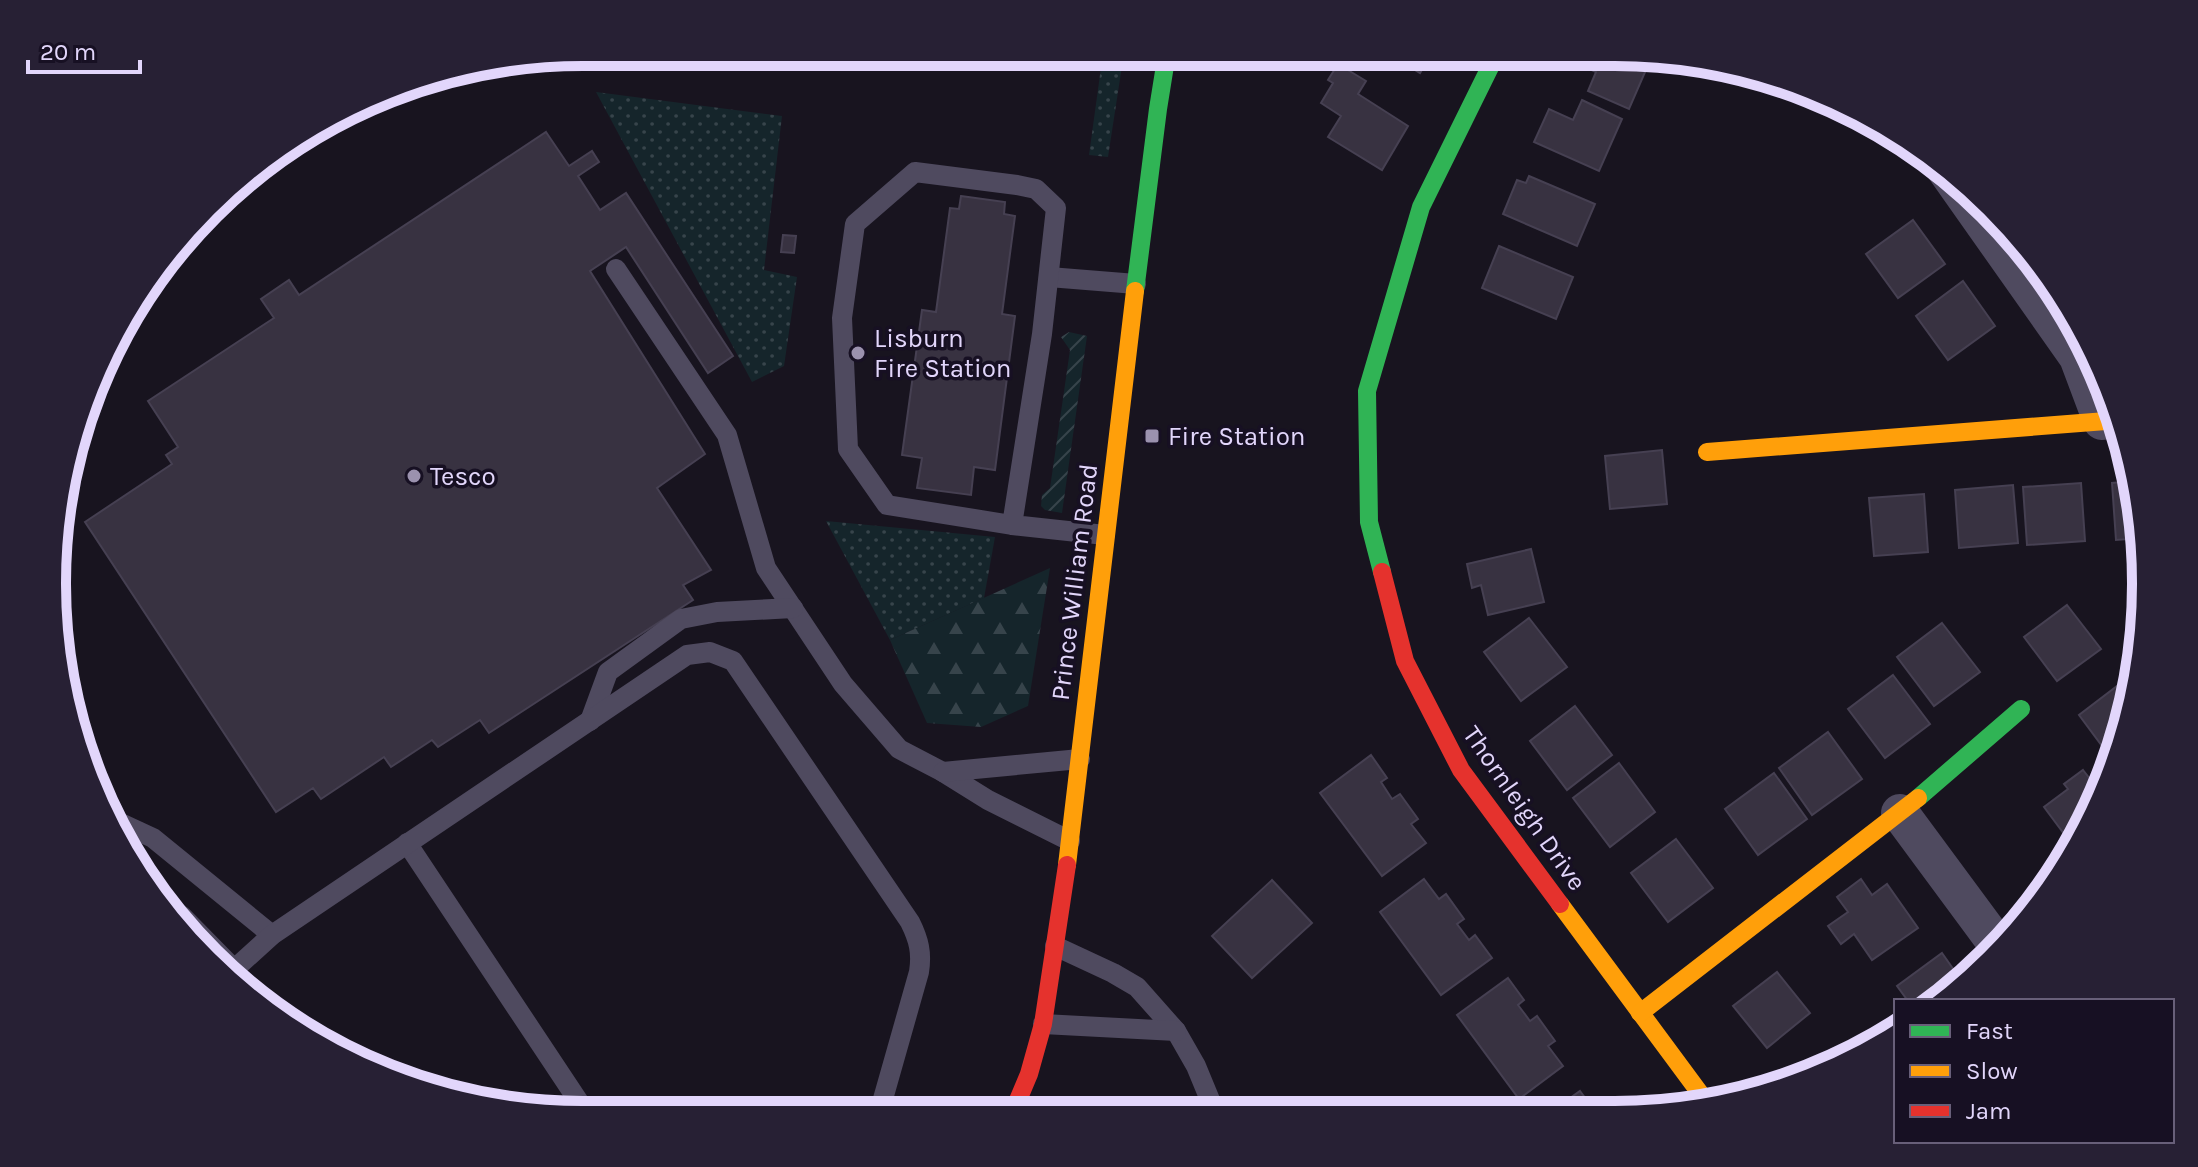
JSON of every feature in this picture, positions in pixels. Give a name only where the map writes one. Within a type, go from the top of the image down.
[{"type":"street","name":"Prince William Road","points":[[1018,1101],[1043,1024],[1070,841],[1105,535],[1165,66]]},
{"type":"street","name":"Thornleigh Drive","points":[[1491,66],[1421,207],[1367,391],[1369,522],[1405,661],[1461,770],[1700,1094]]},
{"type":"street","points":[[1980,218],[2078,357],[2094,387]]},
{"type":"street","points":[[1707,452],[2106,420]]},
{"type":"street","points":[[1640,1013],[1900,813],[2021,709]]},
{"type":"street","points":[[1900,813],[1992,937]]},
{"type":"lane","points":[[1012,525],[1038,362],[1056,208],[1036,189],[915,172],[855,224],[842,318],[848,449],[887,505],[1012,525],[1105,535]]},
{"type":"lane","points":[[616,269],[727,435],[766,568],[843,684],[899,749],[988,800],[1070,841]]},
{"type":"lane","points":[[1049,277],[1136,284]]},
{"type":"lane","points":[[590,721],[608,672],[681,619],[717,612],[793,608]]},
{"type":"lane","points":[[236,967],[272,935],[687,655],[710,652],[733,661],[918,937],[922,953],[919,972],[882,1101]]},
{"type":"lane","points":[[943,772],[1080,759]]},
{"type":"lane","points":[[126,826],[153,838],[272,935]]},
{"type":"lane","points":[[407,843],[578,1101]]},
{"type":"lane","points":[[1055,946],[1137,987],[1176,1031],[1196,1066],[1210,1101]]},
{"type":"lane","points":[[1043,1024],[1176,1031]]},
{"type":"green space","points":[[1101,66],[1122,66],[1108,157],[1089,155]]},
{"type":"green space","points":[[596,92],[782,116],[764,270],[797,277],[784,366],[752,382]]},
{"type":"green space","points":[[1069,332],[1087,336],[1062,513],[1045,510],[1041,506],[1042,495],[1050,488],[1070,350],[1061,337]]},
{"type":"green space","points":[[826,521],[995,537],[984,598],[890,640]]},
{"type":"green space","points":[[1050,568],[1028,706],[981,727],[927,723],[890,640]]},
{"type":"building","points":[[1337,66],[1341,66],[1366,81],[1358,94],[1408,126],[1382,170],[1328,137],[1341,116],[1321,103],[1333,83],[1328,80]]},
{"type":"building","points":[[1409,66],[1424,66],[1420,73]]},
{"type":"building","points":[[1583,66],[1647,67],[1629,109],[1588,91],[1596,72]]},
{"type":"building","points":[[1582,100],[1622,119],[1599,171],[1534,142],[1549,109],[1573,120]]},
{"type":"building","name":"Tesco","points":[[546,132],[569,166],[592,151],[599,162],[578,176],[600,210],[626,193],[733,356],[708,373],[626,247],[590,271],[705,454],[657,488],[711,570],[683,585],[693,600],[489,733],[480,720],[438,747],[432,740],[391,767],[384,757],[321,799],[313,788],[276,812],[85,522],[172,464],[166,455],[178,447],[148,401],[274,318],[261,299],[289,280],[299,295]]},
{"type":"building","points":[[1529,176],[1595,204],[1577,246],[1503,214],[1517,180],[1526,183]]},
{"type":"building","points":[[961,196],[1005,202],[1004,214],[1015,216],[1002,314],[1015,316],[995,470],[974,467],[971,495],[917,488],[922,458],[902,455],[922,310],[936,312],[950,208],[959,209]]},
{"type":"building","points":[[1913,220],[1945,264],[1898,298],[1866,254]]},
{"type":"building","points":[[783,235],[796,236],[794,253],[781,252]]},
{"type":"building","points":[[1499,246],[1573,277],[1556,319],[1482,288]]},
{"type":"building","points":[[1963,281],[1995,326],[1948,360],[1916,316]]},
{"type":"building","points":[[1662,450],[1667,504],[1610,509],[1605,456]]},
{"type":"building","points":[[2122,482],[2130,539],[2116,540],[2112,483]]},
{"type":"building","points":[[2081,483],[2085,541],[2027,545],[2023,487]]},
{"type":"building","points":[[2013,485],[2018,543],[1959,548],[1955,490]]},
{"type":"building","points":[[1924,494],[1928,552],[1874,556],[1869,498]]},
{"type":"building","points":[[1531,549],[1544,602],[1488,615],[1481,585],[1472,588],[1467,564]]},
{"type":"building","points":[[2067,605],[2101,649],[2057,681],[2024,637]]},
{"type":"building","points":[[1529,618],[1567,667],[1521,701],[1484,652]]},
{"type":"building","points":[[1942,623],[1980,672],[1934,706],[1897,657]]},
{"type":"building","points":[[1893,675],[1930,724],[1885,758],[1848,709]]},
{"type":"building","points":[[2122,682],[2105,750],[2079,715]]},
{"type":"building","points":[[1575,706],[1612,755],[1567,790],[1530,741]]},
{"type":"building","points":[[1828,732],[1862,779],[1812,815],[1779,768]]},
{"type":"building","points":[[1371,755],[1387,778],[1381,782],[1392,799],[1400,794],[1418,819],[1411,824],[1426,843],[1382,876],[1320,793]]},
{"type":"building","points":[[1619,763],[1655,812],[1610,847],[1573,798]]},
{"type":"building","points":[[2083,770],[2093,782],[2066,836],[2044,807],[2068,789],[2064,784]]},
{"type":"building","points":[[1774,773],[1807,819],[1758,855],[1725,809]]},
{"type":"building","points":[[1676,839],[1713,888],[1668,922],[1631,873]]},
{"type":"building","points":[[1424,879],[1439,899],[1446,894],[1464,919],[1457,924],[1469,940],[1475,935],[1492,958],[1441,995],[1380,912]]},
{"type":"building","points":[[1861,879],[1872,895],[1887,884],[1918,928],[1872,960],[1854,934],[1841,944],[1828,926],[1848,912],[1837,897]]},
{"type":"building","points":[[1272,880],[1312,923],[1252,978],[1212,936]]},
{"type":"building","points":[[1942,953],[1956,973],[1923,999],[1907,999],[1897,986]]},
{"type":"building","points":[[1777,972],[1810,1013],[1767,1048],[1733,1006]]},
{"type":"building","points":[[1508,978],[1524,1000],[1518,1005],[1530,1021],[1537,1016],[1555,1041],[1548,1046],[1563,1066],[1519,1099],[1457,1015]]},
{"type":"building","points":[[1580,1091],[1588,1101],[1566,1101]]},
{"type":"traffic: fast","points":[[1135,291],[1165,66]]},
{"type":"traffic: fast","points":[[1382,572],[1369,522],[1367,391],[1421,207],[1491,66]]},
{"type":"traffic: fast","points":[[1918,798],[2021,709]]},
{"type":"traffic: slow","points":[[1067,865],[1135,291]]},
{"type":"traffic: slow","points":[[1707,452],[2106,421]]},
{"type":"traffic: slow","points":[[1640,1013],[1918,798]]},
{"type":"traffic: slow","points":[[1560,904],[1700,1094]]},
{"type":"traffic: jam","points":[[1382,572],[1405,661],[1461,770],[1560,904]]},
{"type":"traffic: jam","points":[[1018,1101],[1043,1024],[1067,865]]},
{"type":"place","name":"Lisburn Fire Station","points":[[858,353]]},
{"type":"place","name":"Fire Station","points":[[1152,436]]},
{"type":"place","name":"Tesco","points":[[414,476]]}]
